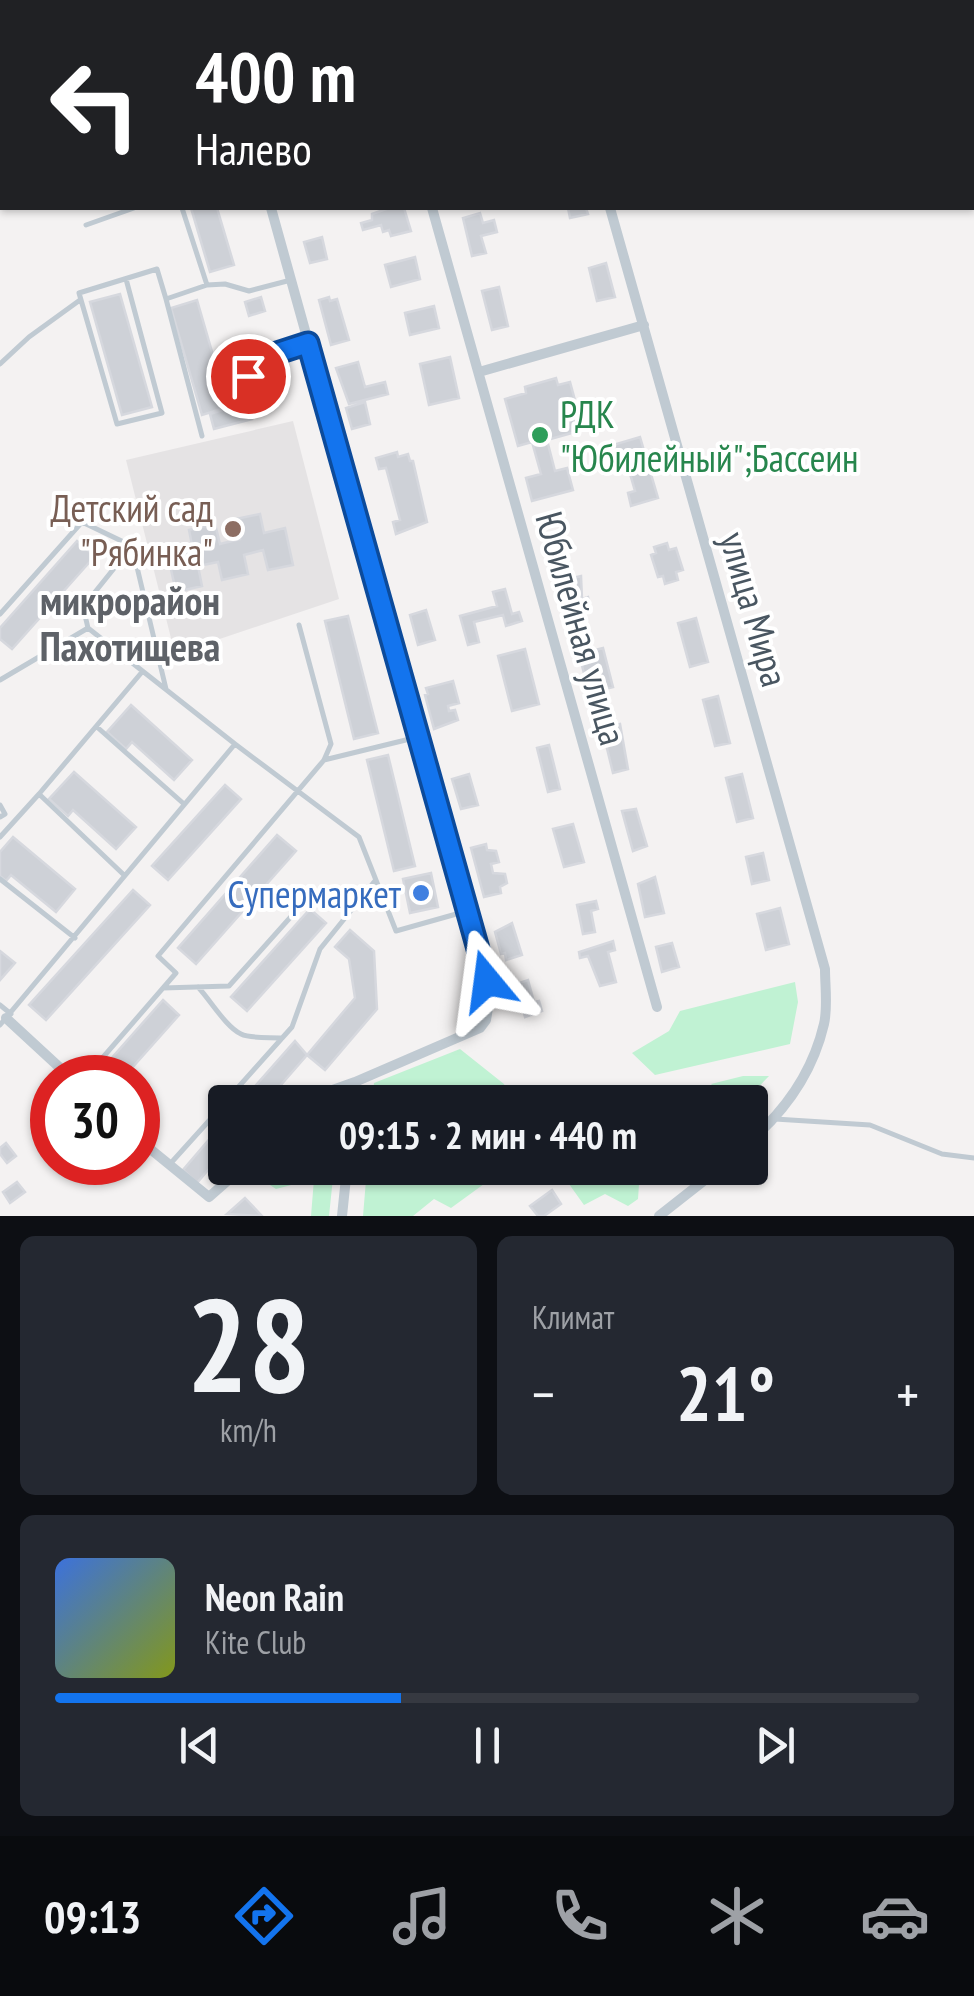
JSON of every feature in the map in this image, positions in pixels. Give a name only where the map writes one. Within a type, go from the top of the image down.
[{"type":"street","points":[[272,210],[490,996],[486,1020],[468,1035],[347,1085]]},
{"type":"street","name":"Юбилейная улица","points":[[433,210],[657,1007]]},
{"type":"street","name":"улица Мира","points":[[611,210],[825,969],[825,1021],[808,1070],[768,1123]]},
{"type":"street","points":[[479,372],[644,325]]},
{"type":"street","points":[[6,1019],[46,1055]]},
{"type":"street","points":[[160,1159],[209,1198],[223,1185]]},
{"type":"street","points":[[342,1216],[345,1185]]},
{"type":"street","points":[[659,1216],[698,1185]]},
{"type":"lane","points":[[86,226],[129,210]]},
{"type":"lane","points":[[183,210],[207,285]]},
{"type":"lane","points":[[126,278],[162,413],[117,424],[79,293],[126,278],[157,269],[202,436]]},
{"type":"lane","points":[[166,299],[207,285],[224,284],[248,291],[291,280]]},
{"type":"lane","points":[[0,364],[29,337],[81,300]]},
{"type":"lane","points":[[258,410],[248,376],[262,358],[308,343]]},
{"type":"lane","points":[[0,614],[82,522],[132,546]]},
{"type":"lane","points":[[132,546],[82,607],[88,628],[359,837],[396,931],[467,912]]},
{"type":"lane","points":[[132,546],[167,692]]},
{"type":"lane","points":[[105,1055],[176,973],[158,956],[324,760],[331,744],[299,626]]},
{"type":"lane","points":[[0,680],[88,628]]},
{"type":"lane","points":[[0,836],[142,672]]},
{"type":"lane","points":[[97,726],[185,804]]},
{"type":"lane","points":[[324,760],[419,737]]},
{"type":"lane","points":[[0,1005],[6,1019],[235,744]]},
{"type":"lane","points":[[38,794],[124,875]]},
{"type":"lane","points":[[0,805],[5,814],[0,818]]},
{"type":"lane","points":[[0,879],[75,938]]},
{"type":"lane","points":[[241,1085],[292,1027],[320,949],[374,882]]},
{"type":"lane","points":[[163,988],[229,986],[296,911]]},
{"type":"lane","points":[[198,987],[217,1006],[220,1017],[242,1036],[282,1038]]},
{"type":"lane","points":[[772,1119],[870,1126],[942,1154],[974,1158]]},
{"type":"lane","points":[[168,1166],[208,1122]]},
{"type":"shaded area","name":"Детский сад \"Рябинка\"","points":[[293,421],[339,599],[175,654],[126,460]]},
{"type":"green space","points":[[795,982],[798,1002],[790,1044],[655,1075],[632,1053],[669,1031],[680,1011]]},
{"type":"green space","points":[[460,1049],[504,1085],[374,1085]]},
{"type":"green space","points":[[743,1076],[769,1076],[760,1085],[711,1084]]},
{"type":"green space","points":[[314,1185],[332,1185],[329,1216],[311,1216]]},
{"type":"green space","points":[[366,1185],[483,1185],[451,1208],[434,1199],[413,1216],[363,1216]]},
{"type":"green space","points":[[570,1185],[639,1185],[638,1199],[628,1206],[605,1194],[584,1205]]},
{"type":"building","points":[[192,210],[218,210],[234,265],[210,272]]},
{"type":"building","points":[[405,210],[411,231],[391,236],[389,230],[383,232],[381,225],[363,230],[361,223],[372,220],[372,214]]},
{"type":"building","points":[[568,210],[587,210],[588,214],[570,218]]},
{"type":"building","points":[[480,213],[483,223],[494,220],[497,232],[481,236],[486,253],[472,256],[463,218]]},
{"type":"building","points":[[322,237],[327,259],[310,263],[304,242]]},
{"type":"building","points":[[415,257],[420,279],[391,287],[385,265]]},
{"type":"building","points":[[606,263],[615,297],[597,301],[589,268]]},
{"type":"building","points":[[499,287],[508,326],[492,330],[482,291]]},
{"type":"building","points":[[120,294],[152,407],[122,415],[90,302]]},
{"type":"building","points":[[261,297],[265,311],[249,316],[245,302]]},
{"type":"building","points":[[329,297],[330,301],[337,299],[349,340],[331,345],[319,300]]},
{"type":"building","points":[[197,300],[228,407],[202,415],[171,308]]},
{"type":"building","points":[[434,306],[439,328],[410,335],[405,313]]},
{"type":"building","points":[[450,357],[459,398],[429,405],[420,364]]},
{"type":"building","points":[[358,362],[365,387],[385,382],[388,394],[349,404],[336,368]]},
{"type":"building","name":"РДК \"Юбилейный\";Бассеин","points":[[556,378],[558,385],[570,382],[583,430],[547,440],[555,471],[567,468],[573,490],[532,501],[526,478],[541,474],[532,442],[518,446],[505,399],[526,393],[525,387]]},
{"type":"building","points":[[241,381],[252,419],[214,429],[210,414],[229,408],[223,386]]},
{"type":"building","points":[[365,402],[370,424],[352,429],[346,408]]},
{"type":"building","name":"РДК \"Юбилейный\";Бассеин","points":[[640,437],[658,498],[631,506],[628,493],[635,491],[628,467],[604,474],[596,450]]},
{"type":"building","name":"РДК \"Юбилейный\";Бассеин","points":[[640,437],[658,498],[631,506],[628,493],[635,491],[628,467],[604,474],[596,450]]},
{"type":"building","points":[[397,452],[398,457],[408,454],[413,461],[427,522],[396,534],[393,522],[400,520],[386,468],[379,469],[376,458]]},
{"type":"building","points":[[260,514],[264,533],[285,528],[293,565],[268,570],[263,550],[244,555],[248,574],[222,580],[218,562],[198,566],[202,586],[176,592],[168,556],[193,550],[189,530],[215,524],[220,544],[240,539],[236,519]]},
{"type":"building","points":[[77,541],[95,556],[12,649],[0,639],[0,628]]},
{"type":"building","points":[[667,543],[669,550],[676,548],[683,570],[676,572],[678,580],[665,584],[663,576],[658,577],[651,555],[656,553],[654,547]]},
{"type":"building","points":[[581,576],[582,599],[588,597],[591,610],[568,616],[559,581]]},
{"type":"building","points":[[505,589],[512,614],[519,612],[522,621],[506,626],[503,615],[474,622],[479,642],[468,645],[460,616],[497,606],[493,592]]},
{"type":"building","points":[[426,610],[435,640],[418,645],[410,615]]},
{"type":"building","points":[[348,616],[378,733],[354,739],[325,621]]},
{"type":"building","points":[[696,618],[708,662],[690,667],[678,623]]},
{"type":"building","points":[[603,648],[613,687],[589,693],[579,654]]},
{"type":"building","points":[[525,649],[539,704],[512,711],[498,656]]},
{"type":"building","points":[[453,681],[459,703],[448,706],[449,711],[455,710],[458,720],[434,729],[426,688]]},
{"type":"building","points":[[718,696],[730,743],[715,746],[703,700]]},
{"type":"building","points":[[131,705],[192,760],[174,780],[132,742],[126,749],[107,732]]},
{"type":"building","points":[[620,724],[628,769],[613,773],[602,728]]},
{"type":"building","points":[[549,745],[560,789],[548,792],[537,748]]},
{"type":"building","points":[[388,755],[415,866],[394,871],[367,760]]},
{"type":"building","points":[[74,772],[136,827],[116,849],[73,810],[68,816],[49,799]]},
{"type":"building","points":[[469,774],[478,805],[461,809],[452,779]]},
{"type":"building","points":[[742,774],[753,818],[737,822],[726,778]]},
{"type":"building","points":[[225,785],[241,799],[168,880],[152,866]]},
{"type":"building","points":[[636,809],[647,846],[633,851],[622,811]]},
{"type":"building","points":[[573,824],[584,862],[564,867],[553,829]]},
{"type":"building","points":[[277,835],[296,851],[196,964],[178,948]]},
{"type":"building","points":[[13,837],[75,889],[56,912],[11,875],[6,881],[0,876],[0,852]]},
{"type":"building","points":[[486,844],[487,850],[496,851],[499,862],[491,864],[493,873],[505,874],[507,883],[500,887],[501,893],[484,897],[471,848]]},
{"type":"building","points":[[763,853],[769,880],[752,884],[746,857]]},
{"type":"building","name":"Супермаркет","points":[[431,873],[438,907],[410,913],[403,879]]},
{"type":"building","points":[[655,877],[664,913],[645,917],[638,884]]},
{"type":"building","points":[[133,890],[150,905],[46,1020],[29,1005]]},
{"type":"building","points":[[596,901],[598,909],[591,911],[595,932],[583,934],[577,905]]},
{"type":"building","points":[[780,908],[789,944],[766,950],[757,914]]},
{"type":"building","points":[[310,909],[326,923],[247,1011],[231,997]]},
{"type":"building","points":[[512,923],[522,955],[506,960],[495,932]]},
{"type":"building","points":[[350,930],[374,951],[377,1009],[325,1070],[307,1055],[355,998],[349,959],[335,947]]},
{"type":"building","points":[[613,941],[615,950],[608,952],[616,982],[600,986],[588,956],[580,958],[579,952]]},
{"type":"building","points":[[672,943],[679,967],[662,972],[656,947]]},
{"type":"building","points":[[0,951],[15,963],[0,980]]},
{"type":"building","points":[[528,980],[534,1002],[539,1001],[542,1011],[525,1017],[516,984]]},
{"type":"building","points":[[163,1000],[179,1015],[143,1055],[114,1055]]},
{"type":"building","points":[[295,1041],[307,1055],[281,1085],[256,1085]]},
{"type":"building","points":[[208,1141],[208,1170],[197,1183],[183,1170]]},
{"type":"building","points":[[6,1143],[16,1156],[7,1163],[0,1154]]},
{"type":"building","points":[[17,1182],[25,1192],[10,1203],[3,1192]]},
{"type":"building","points":[[552,1190],[561,1204],[538,1216],[530,1206]]},
{"type":"building","points":[[245,1198],[262,1216],[227,1214]]},
{"type":"place","name":"РДК \"Юбилейный\";Бассеин","points":[[540,435]]},
{"type":"place","name":"Детский сад \"Рябинка\"","points":[[233,529]]},
{"type":"place","name":"Супермаркет","points":[[421,893]]},
{"type":"district","name":"микрорайон Пахотищева","points":[[130,623]]},
{"type":"route","points":[[248,376],[262,358],[308,343],[487,981]]}]
